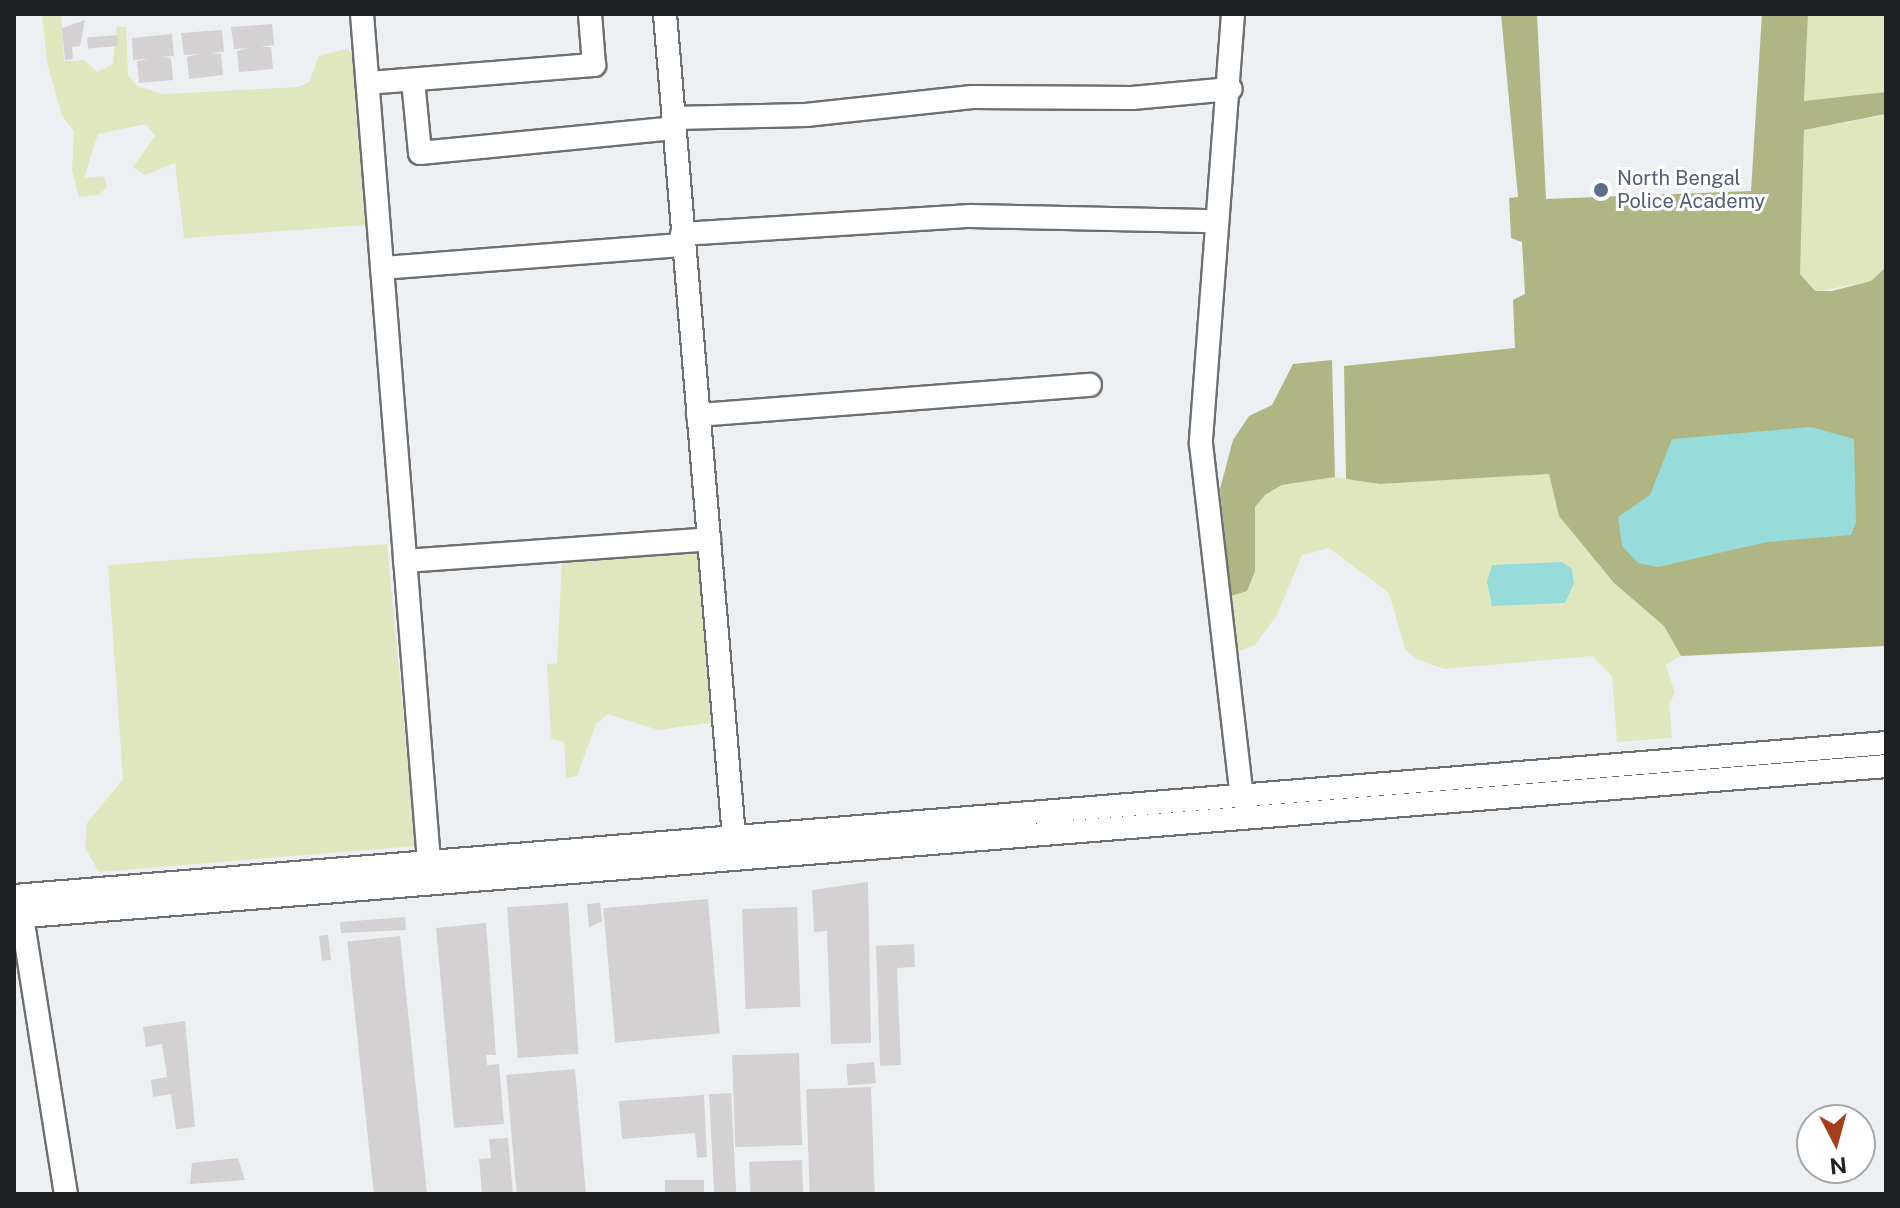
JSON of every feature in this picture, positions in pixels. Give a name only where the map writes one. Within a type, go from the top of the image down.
[{"type":"street","points":[[362,14],[430,874]]},
{"type":"street","points":[[368,83],[594,65],[590,14]]},
{"type":"street","points":[[665,14],[734,838]]},
{"type":"street","points":[[1233,14],[1231,89],[1217,221],[1201,444],[1242,798]]},
{"type":"street","points":[[413,80],[420,153],[673,123],[806,115],[972,97],[1132,98],[1231,89]]},
{"type":"street","points":[[382,268],[970,216],[1217,221]]},
{"type":"street","points":[[698,415],[1090,385]]},
{"type":"street","points":[[405,561],[709,539]]},
{"type":"street","points":[[430,874],[734,838],[1886,743]]},
{"type":"street","points":[[66,1194],[17,906],[1886,766]]},
{"type":"green space","points":[[42,14],[61,14],[64,61],[84,60],[97,72],[113,64],[117,26],[126,27],[128,75],[137,86],[163,94],[299,87],[309,82],[319,56],[346,49],[357,57],[367,225],[184,238],[175,163],[145,175],[133,167],[155,136],[146,124],[98,134],[84,178],[104,176],[107,187],[99,195],[79,197],[72,171],[74,131],[62,116],[47,62]]},
{"type":"green space","points":[[1501,14],[1537,14],[1546,199],[1751,191],[1762,14],[1808,14],[1804,101],[1886,92],[1886,114],[1804,130],[1800,274],[1815,291],[1832,291],[1871,281],[1884,269],[1886,252],[1886,646],[1681,656],[1664,626],[1614,583],[1559,516],[1549,474],[1380,484],[1346,479],[1344,366],[1515,348],[1513,300],[1525,294],[1522,242],[1511,238],[1509,198],[1518,197]]},
{"type":"green space","points":[[1808,14],[1886,14],[1886,92],[1804,102]]},
{"type":"green space","points":[[1886,115],[1884,269],[1871,281],[1815,292],[1799,274],[1804,130]]},
{"type":"green space","points":[[1332,360],[1335,477],[1282,485],[1265,495],[1255,507],[1255,572],[1247,591],[1231,596],[1220,489],[1233,440],[1249,416],[1272,405],[1293,364]]},
{"type":"green space","points":[[1549,474],[1559,516],[1614,583],[1664,626],[1681,656],[1666,665],[1675,693],[1669,704],[1672,738],[1617,742],[1612,676],[1592,656],[1444,669],[1416,659],[1405,649],[1389,593],[1329,548],[1302,555],[1277,615],[1255,645],[1238,652],[1231,596],[1247,591],[1255,573],[1255,507],[1265,495],[1282,485],[1335,477],[1380,484]]},
{"type":"green space","points":[[387,544],[416,846],[99,872],[85,848],[87,823],[123,779],[108,565]]},
{"type":"green space","points":[[701,550],[716,722],[658,730],[608,714],[596,724],[577,776],[566,778],[564,742],[551,739],[547,664],[557,663],[562,560]]},
{"type":"water","points":[[1811,427],[1854,439],[1856,522],[1851,535],[1767,542],[1658,567],[1638,563],[1622,546],[1618,517],[1650,495],[1672,439]]},
{"type":"water","points":[[1562,562],[1572,569],[1574,583],[1565,603],[1492,606],[1487,582],[1492,565]]},
{"type":"building","points":[[85,20],[80,46],[72,47],[73,59],[65,60],[62,28]]},
{"type":"building","points":[[272,24],[274,45],[260,47],[271,47],[273,69],[239,72],[237,51],[249,48],[234,49],[231,27]]},
{"type":"building","points":[[222,30],[224,52],[210,53],[221,54],[223,75],[189,79],[187,57],[199,54],[184,55],[181,33]]},
{"type":"building","points":[[172,34],[174,56],[160,57],[171,58],[173,80],[139,83],[137,61],[149,59],[133,60],[132,38]]},
{"type":"building","points":[[117,35],[118,46],[88,49],[87,38]]},
{"type":"building","points":[[868,882],[871,1043],[831,1044],[827,931],[814,932],[812,890]]},
{"type":"building","points":[[708,899],[720,1033],[615,1043],[603,908]]},
{"type":"building","points":[[568,903],[579,1054],[518,1058],[507,907]]},
{"type":"building","points":[[600,903],[602,921],[589,928],[587,904]]},
{"type":"building","points":[[797,907],[800,1007],[746,1009],[742,909]]},
{"type":"building","points":[[405,917],[406,930],[341,933],[340,922]]},
{"type":"building","points":[[486,923],[496,1055],[486,1055],[487,1065],[499,1064],[504,1124],[454,1128],[436,928]]},
{"type":"building","points":[[328,935],[331,960],[322,961],[319,936]]},
{"type":"building","points":[[400,936],[427,1194],[374,1194],[347,942]]},
{"type":"building","points":[[914,944],[915,967],[897,968],[901,1065],[880,1066],[876,946]]},
{"type":"building","points":[[185,1021],[195,1127],[176,1129],[171,1094],[153,1097],[151,1080],[167,1077],[162,1044],[146,1047],[143,1027]]},
{"type":"building","points":[[799,1053],[802,1145],[735,1147],[732,1055]]},
{"type":"building","points":[[874,1062],[876,1083],[848,1085],[846,1064]]},
{"type":"building","points":[[575,1069],[586,1194],[517,1194],[506,1075]]},
{"type":"building","points":[[871,1087],[875,1194],[810,1194],[806,1089]]},
{"type":"building","points":[[731,1093],[736,1194],[714,1194],[709,1094]]},
{"type":"building","points":[[704,1095],[707,1157],[697,1158],[695,1133],[622,1139],[619,1101]]},
{"type":"building","points":[[508,1138],[513,1194],[482,1194],[479,1159],[491,1158],[489,1139]]},
{"type":"building","points":[[238,1158],[245,1180],[190,1184],[192,1163]]},
{"type":"building","points":[[802,1160],[803,1194],[750,1194],[749,1162]]},
{"type":"building","points":[[665,1180],[704,1180],[704,1194],[665,1194]]},
{"type":"place","name":"North Bengal Police Academy","points":[[1601,190]]}]
